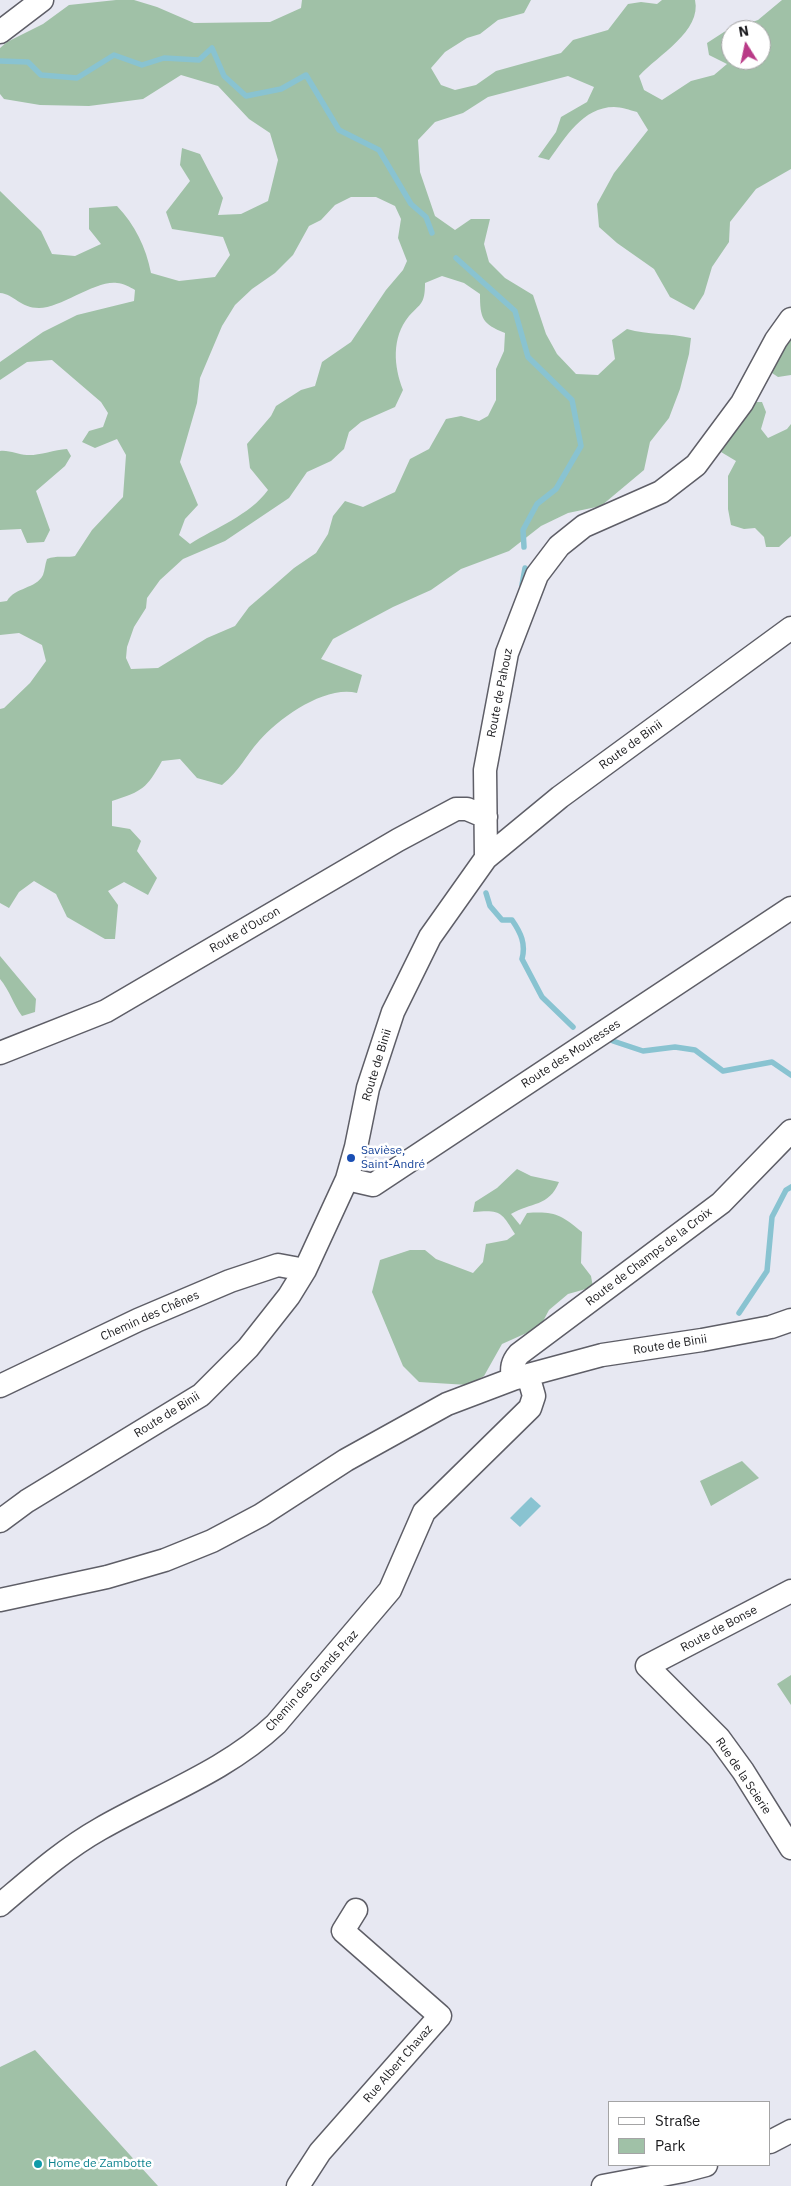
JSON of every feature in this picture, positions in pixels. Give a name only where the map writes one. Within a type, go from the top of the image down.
[{"type":"street","points":[[0,32],[42,0]]},
{"type":"street","name":"Route de Pahouz","points":[[486,858],[485,770],[506,653],[537,575],[559,546],[584,526],[661,492],[696,465],[742,403],[776,340],[791,319]]},
{"type":"street","name":"Route de Binii","points":[[0,1521],[27,1501],[201,1395],[248,1348],[289,1296],[305,1270],[347,1179],[356,1147],[368,1088],[393,1012],[430,937],[486,858],[560,797],[791,628]]},
{"type":"street","name":"Route d'Oucon","points":[[0,1053],[106,1011],[398,840],[456,809],[467,809],[486,817]]},
{"type":"street","name":"Route des Mouresses","points":[[347,1179],[372,1185],[791,908]]},
{"type":"street","name":"Route de Champs de la Croix","points":[[521,1377],[511,1370],[513,1360],[519,1354],[720,1203],[791,1131]]},
{"type":"street","name":"Chemin des Chênes","points":[[0,1386],[138,1320],[230,1281],[278,1265],[305,1270]]},
{"type":"street","name":"Route de Binii","points":[[0,1600],[107,1577],[165,1560],[212,1541],[261,1515],[346,1460],[447,1404],[521,1377],[602,1355],[702,1340],[771,1327],[791,1320]]},
{"type":"street","name":"Chemin des Grands Praz","points":[[0,1905],[68,1849],[101,1828],[231,1759],[256,1742],[276,1724],[390,1590],[424,1512],[530,1408],[534,1396],[521,1377]]},
{"type":"street","name":"Route de Bonse","points":[[647,1666],[791,1591]]},
{"type":"street","name":"Rue de la Scierie","points":[[647,1666],[719,1738],[743,1771],[791,1848]]},
{"type":"street","name":"Rue Albert Chavaz","points":[[298,2186],[320,2152],[440,2016],[343,1931],[356,1910]]},
{"type":"street","points":[[771,2141],[791,2131]]},
{"type":"street","points":[[603,2186],[649,2182],[703,2166]]},
{"type":"green space","points":[[116,0],[134,0],[157,7],[194,23],[270,22],[301,8],[302,0],[531,0],[524,13],[498,20],[480,34],[467,38],[445,52],[431,68],[441,85],[455,90],[476,85],[496,71],[561,53],[573,40],[608,30],[628,4],[641,2],[657,4],[662,0],[695,0],[692,22],[685,32],[677,42],[639,76],[644,90],[662,100],[691,81],[714,75],[721,69],[771,70],[771,20],[758,20],[782,0],[791,0],[791,169],[756,189],[730,222],[729,242],[712,267],[704,294],[694,310],[670,297],[654,269],[617,243],[599,227],[597,204],[614,173],[648,130],[637,112],[614,107],[603,108],[593,112],[576,125],[549,160],[538,157],[556,132],[561,117],[587,102],[594,87],[568,76],[488,97],[463,113],[435,122],[418,140],[420,172],[435,216],[455,230],[471,219],[490,219],[484,244],[489,262],[505,278],[533,295],[546,334],[557,354],[576,374],[598,375],[615,359],[612,340],[627,329],[683,336],[691,338],[680,389],[669,418],[650,442],[644,470],[601,506],[568,513],[541,526],[509,551],[461,569],[431,590],[393,607],[333,639],[321,659],[362,675],[357,693],[345,692],[318,698],[291,713],[259,741],[238,769],[222,785],[197,778],[180,759],[162,761],[152,778],[143,788],[112,801],[112,826],[130,829],[141,841],[137,851],[157,878],[148,895],[124,882],[108,891],[118,905],[115,939],[105,939],[67,917],[56,894],[34,881],[19,892],[9,908],[0,903],[0,709],[4,708],[30,683],[46,661],[42,645],[19,633],[0,635],[0,602],[7,601],[15,593],[40,580],[47,559],[75,556],[92,530],[123,497],[126,455],[117,439],[95,448],[82,442],[89,431],[103,427],[108,413],[101,402],[52,360],[27,362],[0,380],[0,362],[43,332],[77,315],[134,301],[135,290],[122,284],[109,283],[58,304],[39,308],[27,306],[0,293],[0,191],[41,231],[52,254],[75,256],[101,244],[89,229],[89,208],[117,206],[139,237],[151,273],[179,281],[215,277],[230,255],[223,237],[172,229],[166,212],[190,181],[180,165],[182,148],[200,154],[223,198],[218,215],[241,214],[268,201],[278,160],[270,133],[249,119],[218,86],[181,75],[143,99],[89,106],[40,105],[4,99],[0,94],[0,48],[7,42],[43,24],[69,5]],"holes":[[[351,197],[376,197],[395,206],[401,219],[398,238],[407,261],[403,270],[386,290],[351,342],[322,362],[315,386],[301,390],[276,406],[271,416],[247,444],[250,468],[268,490],[261,499],[242,514],[190,544],[179,535],[185,519],[198,505],[180,462],[197,403],[200,378],[222,326],[235,305],[252,289],[275,273],[293,255],[309,226],[321,220],[335,205]],[[442,276],[464,283],[480,294],[484,319],[491,326],[505,333],[504,351],[496,369],[496,400],[488,416],[479,421],[461,416],[446,419],[429,449],[410,459],[395,492],[363,507],[345,501],[333,516],[328,534],[316,553],[294,568],[249,607],[235,626],[207,638],[158,668],[131,669],[126,658],[127,647],[134,627],[146,608],[147,598],[160,580],[183,559],[225,541],[289,498],[307,472],[331,461],[344,449],[349,432],[361,422],[395,407],[403,390],[396,362],[399,334],[409,316],[423,299],[425,283]]]},
{"type":"green space","points":[[721,34],[721,61],[709,55],[707,43]]},
{"type":"green space","points":[[791,333],[791,375],[778,377],[772,373],[773,361]]},
{"type":"green space","points":[[753,402],[762,402],[766,412],[761,429],[768,438],[787,429],[791,424],[791,536],[779,547],[766,547],[764,537],[755,528],[744,529],[731,525],[728,509],[728,476],[736,461],[721,452]]},
{"type":"green space","points":[[67,449],[71,456],[65,466],[36,491],[50,530],[44,542],[27,543],[21,529],[0,530],[0,451],[31,455]]},
{"type":"green space","points":[[0,956],[36,999],[35,1012],[22,1016],[0,979]]},
{"type":"green space","points":[[517,1169],[531,1176],[559,1182],[555,1190],[545,1200],[511,1214],[520,1225],[527,1213],[557,1215],[582,1232],[581,1263],[591,1276],[593,1287],[568,1294],[549,1310],[540,1327],[502,1344],[484,1376],[468,1385],[419,1382],[403,1366],[372,1292],[380,1260],[410,1250],[425,1250],[436,1259],[473,1273],[483,1262],[486,1244],[507,1240],[515,1234],[503,1216],[489,1211],[473,1212],[475,1202],[497,1188]]},
{"type":"green space","points":[[742,1461],[759,1478],[711,1506],[700,1481]]},
{"type":"green space","points":[[791,1675],[791,1705],[777,1684]]},
{"type":"green space","points":[[35,2050],[158,2186],[0,2186],[0,2067]]},
{"type":"water","points":[[531,1497],[541,1506],[520,1527],[510,1518]]},
{"type":"waterway","points":[[0,61],[28,62],[41,75],[77,78],[114,55],[142,65],[164,58],[199,60],[212,48],[224,76],[246,96],[281,89],[306,75],[339,130],[379,150],[411,204],[426,217],[432,233]]},
{"type":"waterway","points":[[456,258],[515,311],[528,357],[572,400],[581,446],[556,489],[537,504],[523,530],[524,547]]},
{"type":"waterway","points":[[522,585],[525,568]]},
{"type":"waterway","points":[[486,893],[490,906],[502,920],[512,920],[518,929],[523,943],[522,959],[542,997],[573,1027]]},
{"type":"waterway","points":[[613,1041],[643,1051],[675,1047],[695,1050],[723,1071],[772,1062],[791,1075]]},
{"type":"waterway","points":[[739,1313],[767,1271],[772,1217],[786,1190],[791,1187]]},
{"type":"place","name":"Savièse, Saint-André","points":[[351,1158]]},
{"type":"place","name":"Home de Zambotte","points":[[38,2164]]}]
